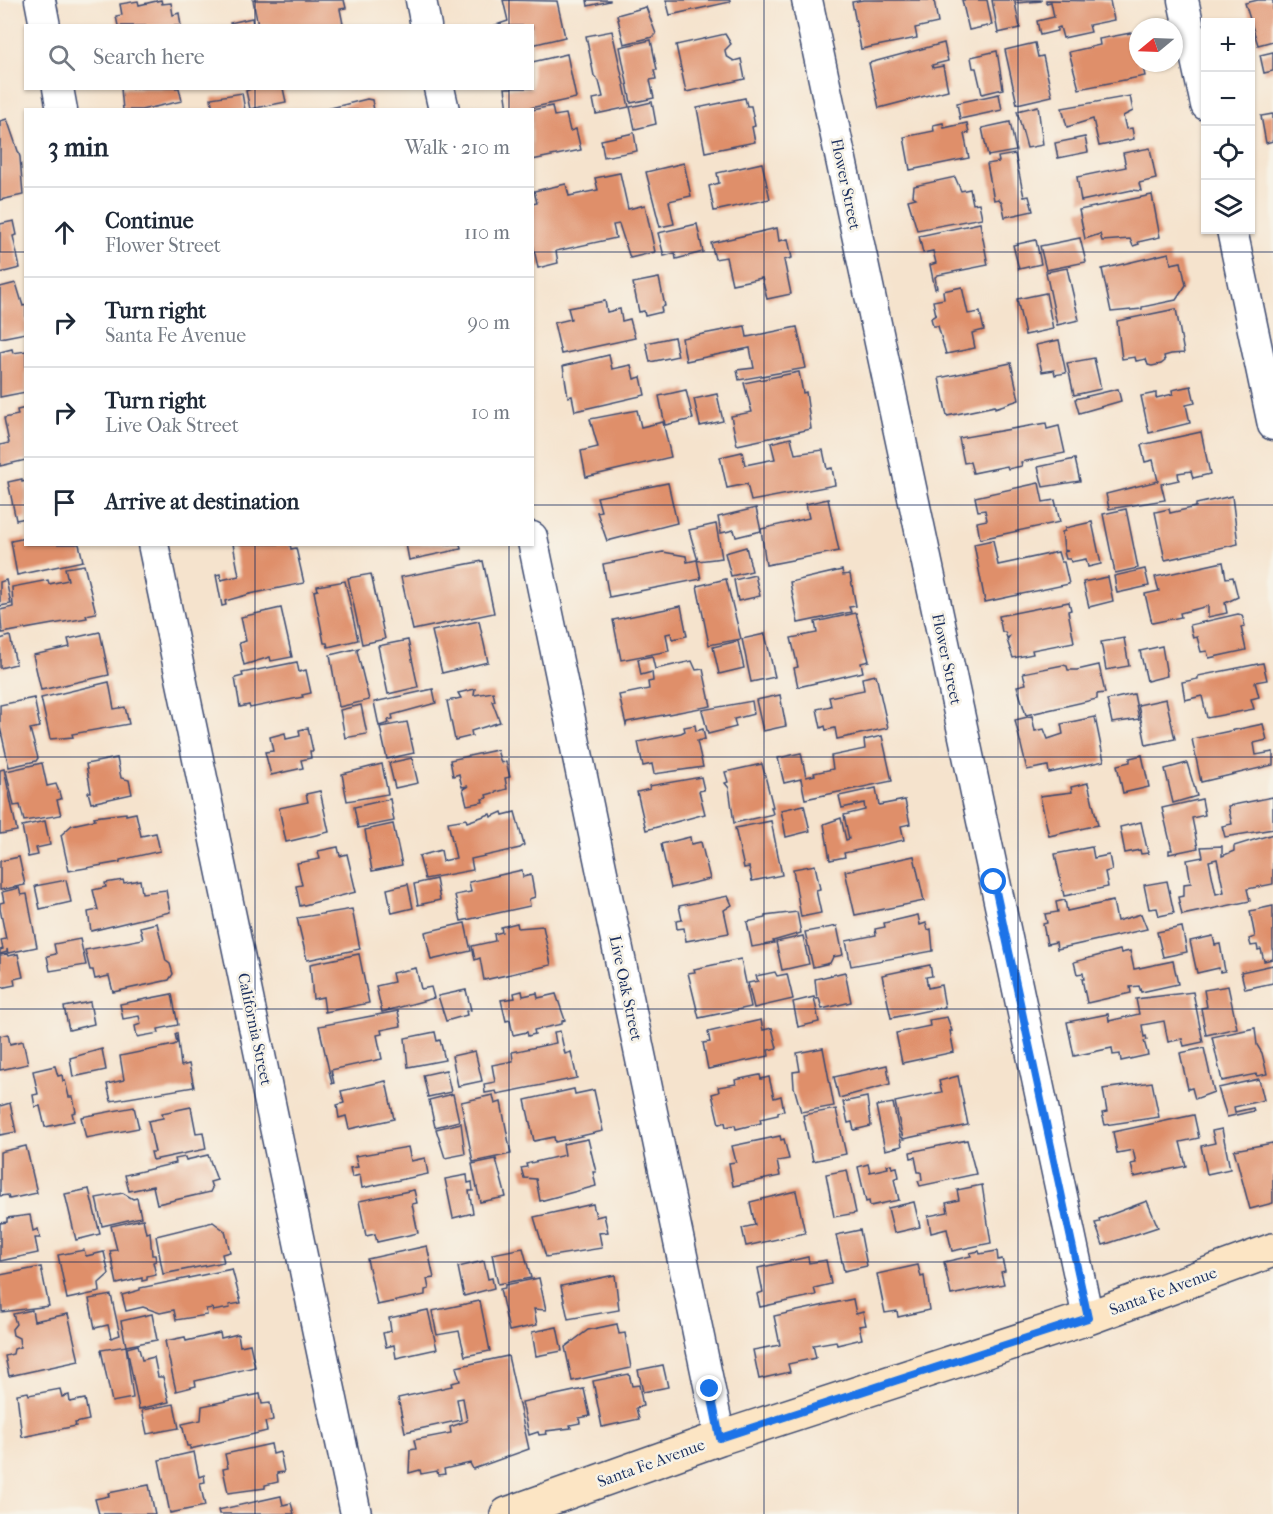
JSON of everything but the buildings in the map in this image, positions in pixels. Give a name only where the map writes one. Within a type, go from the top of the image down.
[{"type":"main road","name":"Santa Fe Avenue","points":[[507,1514],[720,1438],[1088,1318],[1273,1250]]},
{"type":"street","points":[[40,0],[45,24]]},
{"type":"street","points":[[421,0],[426,24]]},
{"type":"street","name":"Flower Street","points":[[807,0],[1088,1318]]},
{"type":"street","points":[[1183,0],[1201,82]]},
{"type":"street","points":[[58,90],[63,108]]},
{"type":"street","points":[[439,90],[444,108]]},
{"type":"street","points":[[1233,234],[1273,425]]},
{"type":"street","name":"California Street","points":[[153,546],[356,1514]]},
{"type":"street","name":"Live Oak Street","points":[[534,546],[720,1438]]},
{"type":"route","points":[[710,1389],[720,1438],[1088,1318],[994,882]]}]
